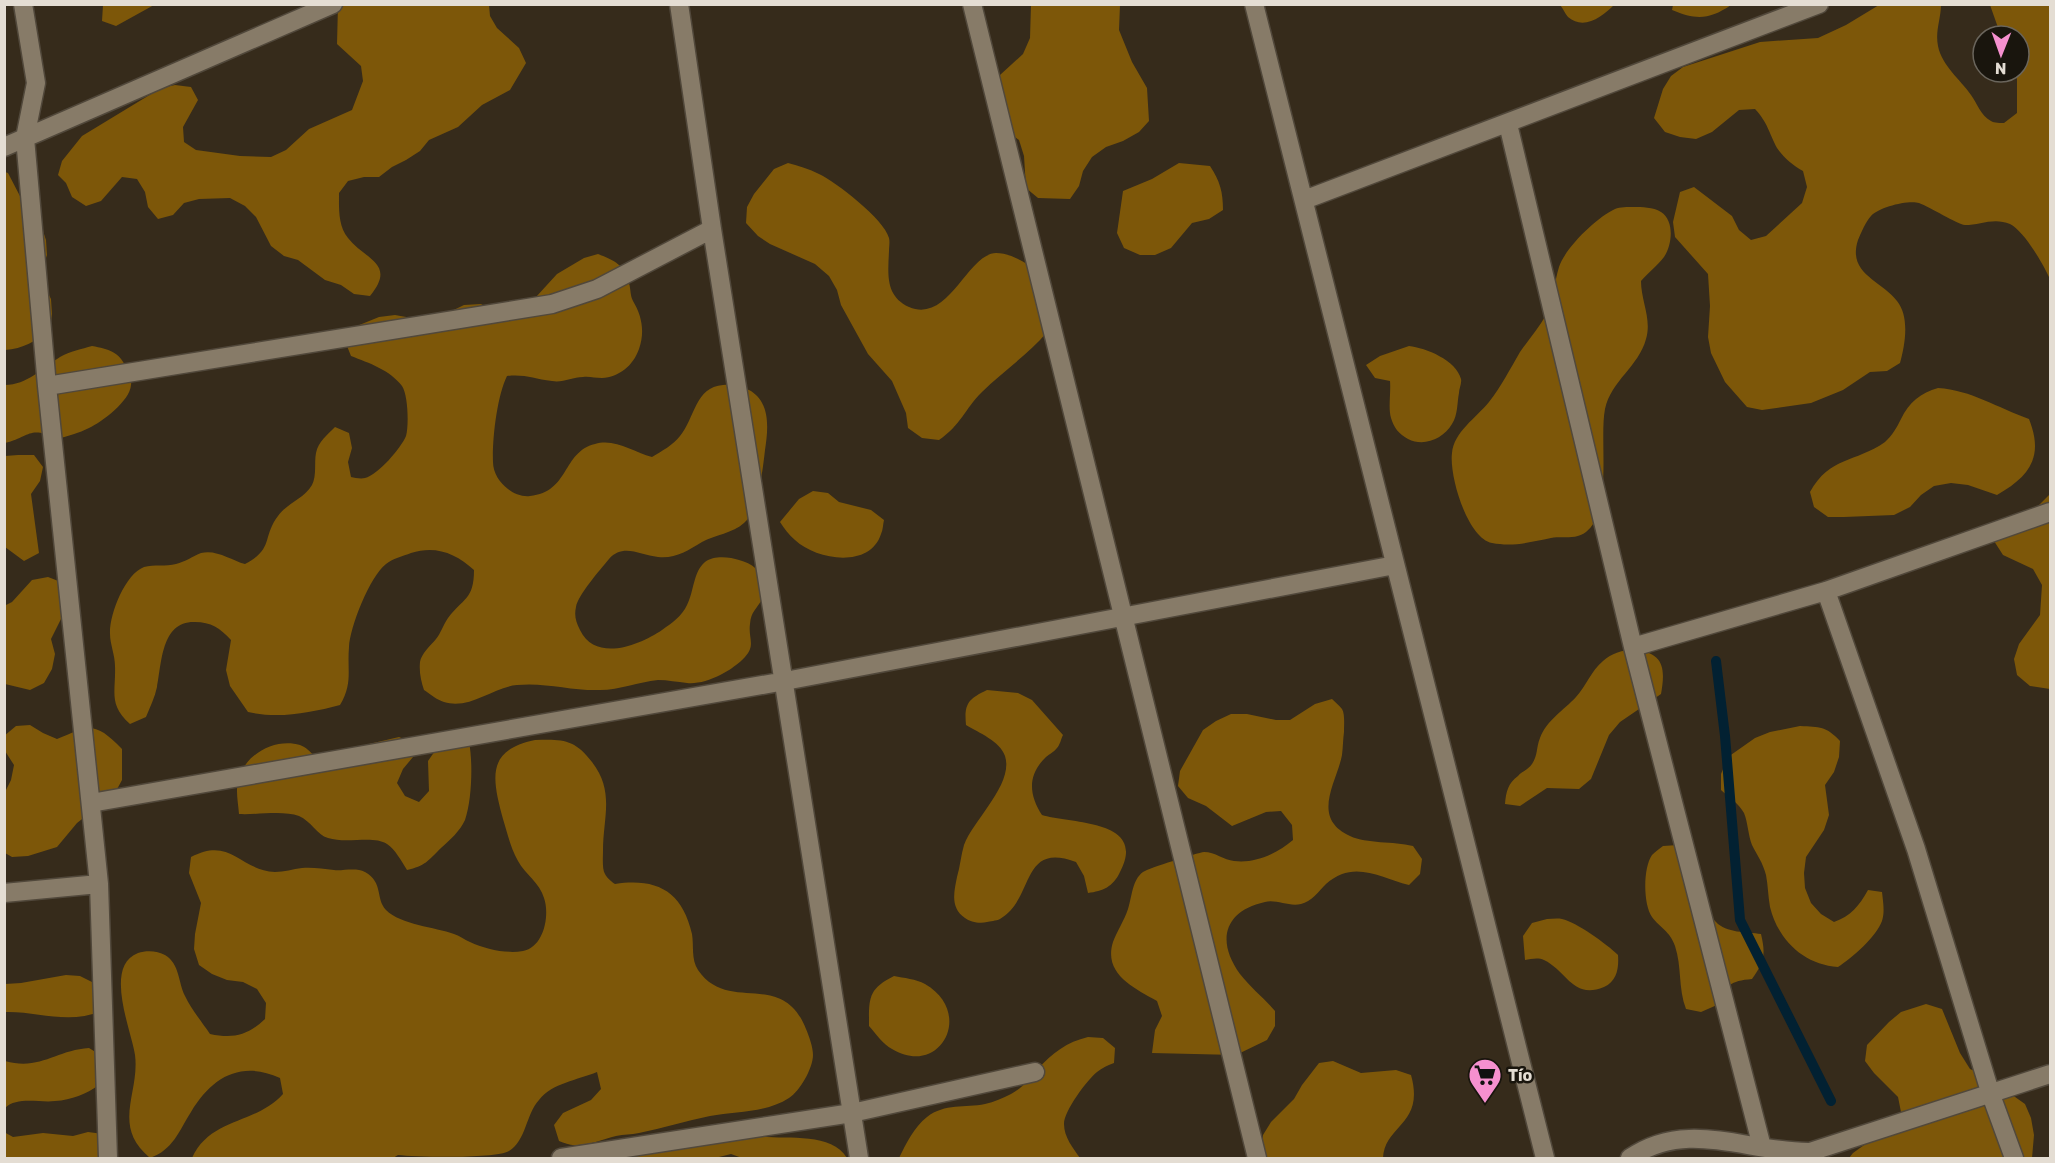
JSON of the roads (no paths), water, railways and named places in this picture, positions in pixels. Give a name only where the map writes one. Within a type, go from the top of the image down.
[{"type":"street","points":[[24,4],[36,83],[25,138],[47,386],[99,884],[108,1158]]},
{"type":"street","points":[[4,147],[333,4]]},
{"type":"street","points":[[679,4],[712,229],[859,1158]]},
{"type":"street","points":[[972,4],[1257,1158]]},
{"type":"street","points":[[1254,4],[1545,1158]]},
{"type":"street","points":[[1304,200],[1509,124],[1819,4]]},
{"type":"street","points":[[1509,124],[1633,647],[1762,1147]]},
{"type":"street","points":[[47,386],[552,304],[597,289],[712,229]]},
{"type":"street","points":[[1633,647],[1826,591],[2050,512]]},
{"type":"street","points":[[91,803],[785,681],[1395,565]]},
{"type":"street","points":[[1826,591],[1916,849],[1991,1095],[2014,1158]]},
{"type":"street","points":[[4,893],[99,884]]},
{"type":"street","points":[[561,1158],[852,1113],[1035,1072]]},
{"type":"street","points":[[1630,1158],[1671,1140],[1705,1139],[1810,1155],[2050,1074]]},
{"type":"waterway","points":[[1716,661],[1725,736],[1740,920],[1831,1101]]},
{"type":"place","name":"Tío","points":[[1485,1104]]}]
